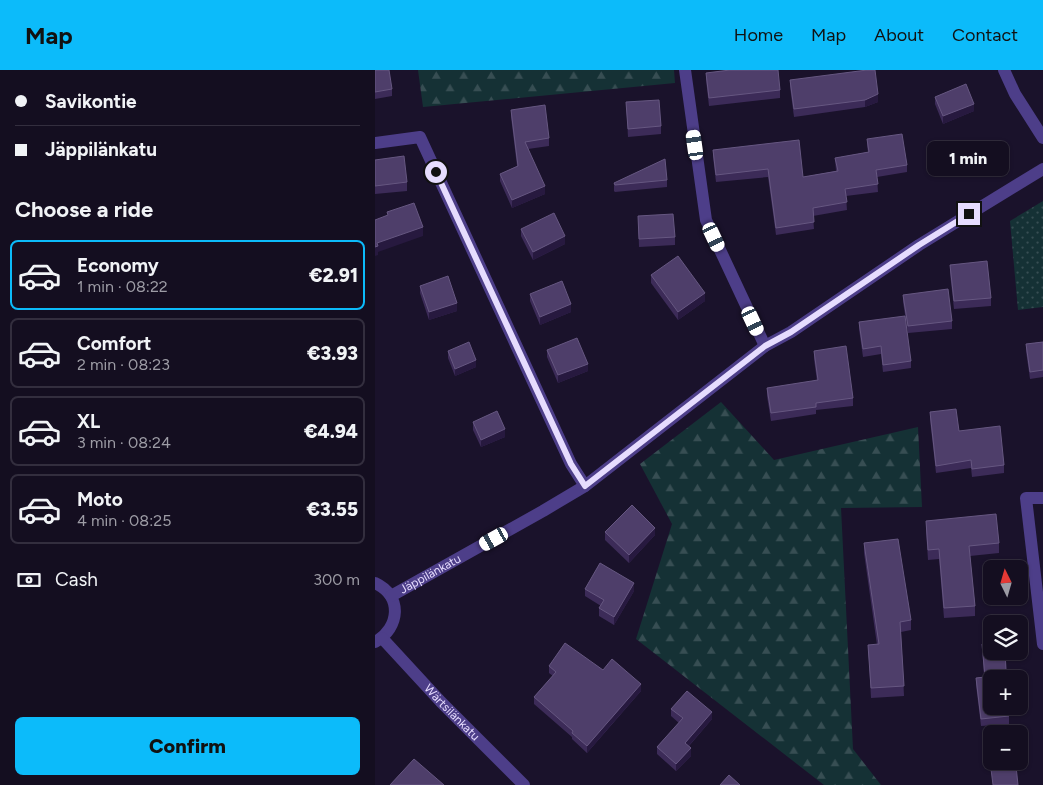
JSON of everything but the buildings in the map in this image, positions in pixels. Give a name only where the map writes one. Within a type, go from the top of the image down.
[{"type":"street","points":[[685,70],[706,220],[765,346]]},
{"type":"street","points":[[1004,70],[1015,94],[1043,138]]},
{"type":"street","points":[[375,143],[420,138],[571,464],[585,486]]},
{"type":"street","name":"Jäppilänkatu","points":[[391,596],[585,486],[765,346],[791,332],[919,245],[1043,168]]},
{"type":"street","points":[[1043,498],[1026,498],[1043,644]]},
{"type":"street","points":[[375,583],[386,590],[391,596],[395,614],[389,631],[379,640]]},
{"type":"street","name":"Wärtsilänkatu","points":[[379,640],[524,785]]},
{"type":"green space","points":[[418,70],[674,70],[675,83],[423,107]]},
{"type":"green space","points":[[1043,201],[1043,307],[1018,310],[1010,221]]},
{"type":"green space","points":[[721,402],[774,460],[918,427],[922,507],[841,508],[853,749],[881,785],[824,785],[636,639],[672,524],[640,464]]},
{"type":"route","points":[[436,172],[571,464],[585,486],[765,346],[791,332],[919,245],[969,214]]}]
